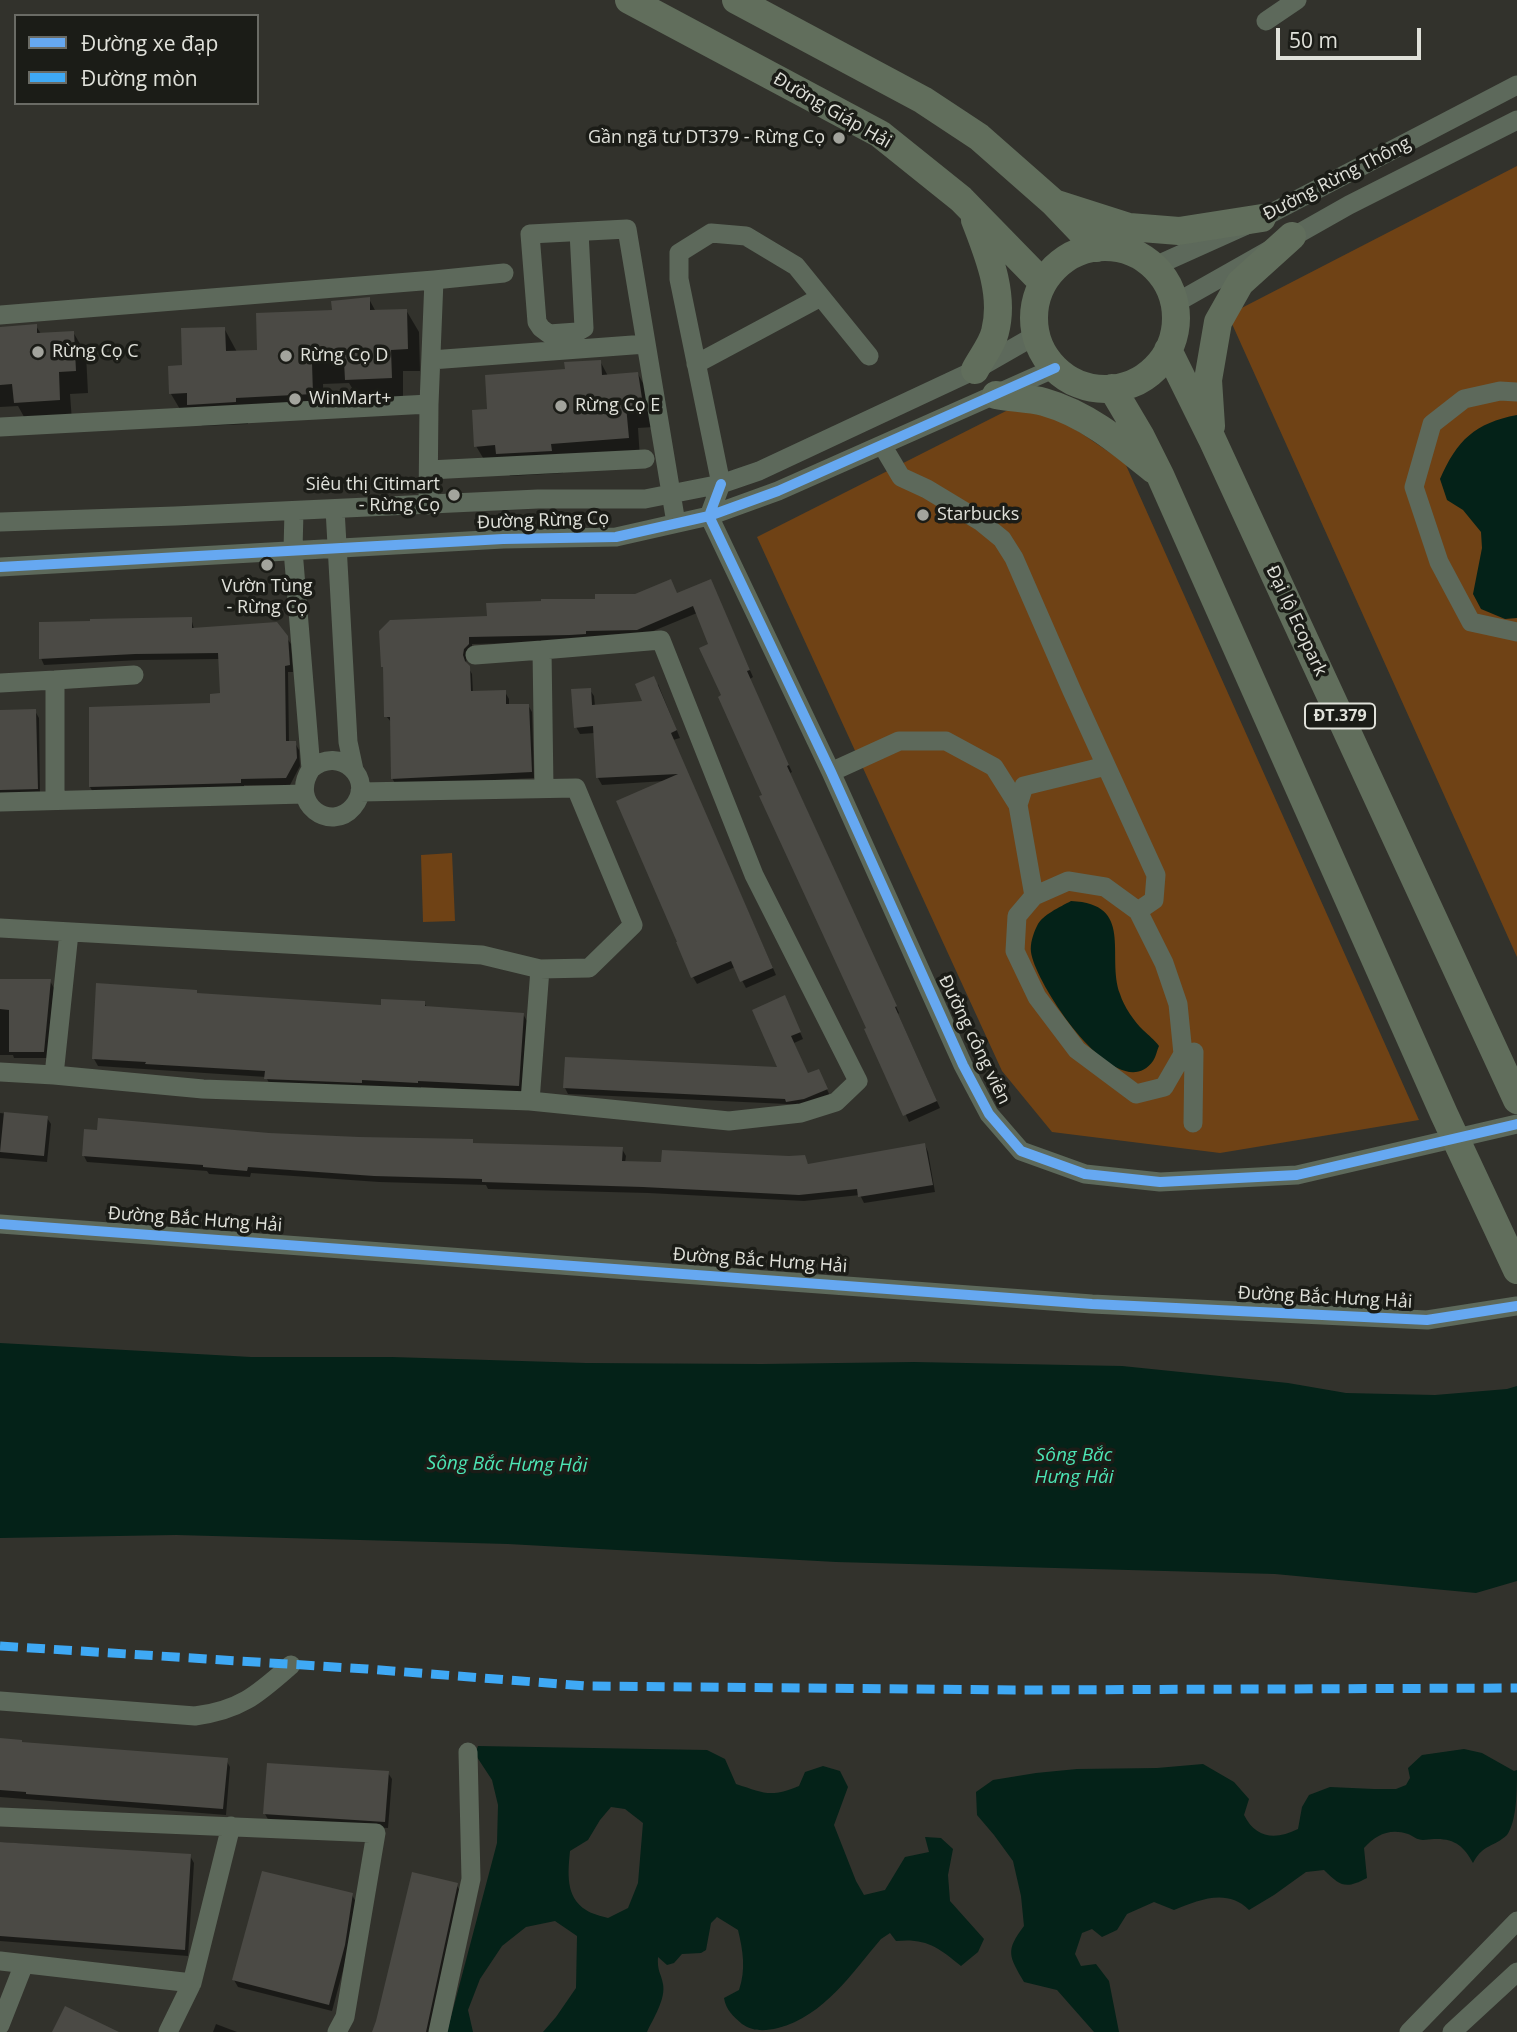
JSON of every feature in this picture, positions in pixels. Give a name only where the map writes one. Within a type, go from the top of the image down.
[{"type":"highway","name":"Đường Giáp Hải","points":[[629,0],[880,134],[961,199],[1043,283]]},
{"type":"highway","points":[[736,0],[923,100],[979,137],[1054,204],[1097,248]]},
{"type":"highway","points":[[1054,204],[1129,227],[1179,231],[1262,219]]},
{"type":"highway","points":[[972,211],[988,254],[998,299],[995,333],[975,370]]},
{"type":"highway","points":[[1212,439],[1208,380],[1218,323],[1240,283],[1292,236]]},
{"type":"highway","points":[[1097,248],[1119,248],[1142,257],[1153,267],[1161,274],[1173,295],[1177,320],[1171,344],[1159,365],[1140,381],[1112,388],[1091,388],[1068,380],[1055,369],[1040,347],[1033,322],[1035,304],[1043,283],[1057,266],[1076,253],[1097,248]]},
{"type":"highway","name":"Đại lộ Ecopark","points":[[1168,350],[1212,439],[1513,1092]]},
{"type":"highway","points":[[1112,388],[1160,475],[1444,1114],[1517,1270]]},
{"type":"highway","points":[[996,395],[1044,402],[1074,415],[1109,433],[1160,475]]},
{"type":"street","points":[[1266,21],[1297,0]]},
{"type":"street","name":"Đường Rừng Thông","points":[[1153,267],[1262,219],[1517,85]]},
{"type":"street","name":"Đường Rừng Thông","points":[[1174,304],[1349,205],[1517,120]]},
{"type":"street","points":[[579,232],[584,328],[577,332],[549,334],[537,321],[530,234],[627,229],[676,523]]},
{"type":"street","points":[[709,516],[721,484],[679,279],[678,253],[710,233],[746,236],[796,266],[869,356]]},
{"type":"street","points":[[0,314],[504,273]]},
{"type":"street","points":[[428,505],[434,280]]},
{"type":"street","points":[[696,364],[821,297]]},
{"type":"street","name":"Đường Rừng Cọ","points":[[0,522],[538,499],[645,499],[721,484],[759,471],[975,370],[1036,335]]},
{"type":"street","points":[[431,360],[646,344]]},
{"type":"street","name":"Đường Rừng Cọ","points":[[0,567],[503,539],[616,537],[709,516],[778,491],[1055,369]]},
{"type":"street","points":[[1517,392],[1500,391],[1464,399],[1432,424],[1414,486],[1438,562],[1471,622],[1517,632]]},
{"type":"street","points":[[0,427],[429,404]]},
{"type":"street","points":[[882,445],[901,477],[967,513],[1002,539],[1014,558],[1156,875],[1154,900],[1138,911]]},
{"type":"street","points":[[429,470],[645,459]]},
{"type":"street","points":[[335,509],[348,742],[360,792],[348,812],[333,817],[317,813],[304,794],[304,785],[311,769],[330,760],[343,762],[354,770]]},
{"type":"street","points":[[294,511],[293,550],[311,769]]},
{"type":"street","name":"Đường công viên","points":[[709,516],[831,772],[963,1065],[989,1114],[1021,1151],[1085,1174],[1160,1182],[1242,1178],[1297,1174],[1517,1124]]},
{"type":"street","points":[[0,1072],[54,1074],[203,1089],[530,1101],[729,1121],[801,1113],[836,1102],[858,1081],[754,875],[661,640],[475,655]]},
{"type":"street","points":[[542,650],[544,788]]},
{"type":"street","points":[[0,683],[134,675]]},
{"type":"street","points":[[55,680],[55,800]]},
{"type":"street","points":[[831,772],[899,741],[946,741],[994,767],[1018,804],[1034,895]]},
{"type":"street","points":[[1018,804],[1024,786],[1106,766]]},
{"type":"street","points":[[0,928],[482,955],[540,970],[589,968],[633,925],[576,788],[360,792]]},
{"type":"street","points":[[0,802],[304,794]]},
{"type":"street","points":[[1068,881],[1105,887],[1138,911],[1164,963],[1178,1004],[1182,1054],[1164,1087],[1136,1094],[1077,1050],[1037,997],[1015,951],[1017,916],[1034,895],[1068,881]]},
{"type":"street","points":[[54,1074],[69,933]]},
{"type":"street","points":[[530,1101],[540,970]]},
{"type":"street","points":[[1182,1054],[1194,1052],[1193,1123]]},
{"type":"street","name":"Đường Bắc Hưng Hải","points":[[0,1224],[1092,1304],[1427,1320],[1517,1306]]},
{"type":"street","points":[[0,1701],[195,1716],[219,1713],[240,1705],[292,1665]]},
{"type":"street","points":[[438,2032],[471,1879],[468,1752]]},
{"type":"street","points":[[0,1817],[376,1833],[345,2017],[337,2032]]},
{"type":"street","points":[[169,2032],[192,1983],[231,1826]]},
{"type":"street","points":[[1409,2032],[1517,1921]]},
{"type":"street","points":[[0,1961],[192,1983]]},
{"type":"street","points":[[0,2025],[24,1964]]},
{"type":"street","points":[[1452,2032],[1517,1972]]},
{"type":"shaded area","points":[[1517,166],[1517,957],[1228,315]]},
{"type":"shaded area","points":[[1008,410],[1056,416],[1125,463],[1419,1120],[1220,1153],[1052,1132],[1002,1071],[757,537]]},
{"type":"shaded area","points":[[452,853],[455,921],[423,922],[421,855]]},
{"type":"water","points":[[1517,415],[1517,618],[1505,619],[1481,609],[1473,594],[1482,548],[1481,532],[1463,510],[1447,500],[1440,479],[1453,454],[1469,435],[1502,418]]},
{"type":"water","points":[[1071,901],[1091,904],[1104,911],[1111,921],[1116,979],[1122,999],[1136,1022],[1159,1046],[1153,1061],[1138,1072],[1120,1069],[1100,1056],[1080,1037],[1062,1013],[1036,968],[1031,949],[1039,922]]},
{"type":"water","name":"Sông Bắc Hưng Hải","points":[[0,1343],[251,1357],[392,1357],[586,1363],[914,1362],[1122,1366],[1288,1383],[1346,1393],[1435,1395],[1517,1386],[1517,1581],[1476,1593],[1275,1574],[836,1562],[508,1544],[176,1535],[0,1538]]},
{"type":"water","points":[[478,1746],[707,1750],[725,1759],[736,1784],[767,1793],[799,1786],[805,1772],[823,1766],[840,1771],[848,1787],[834,1825],[864,1895],[885,1890],[905,1857],[929,1852],[925,1837],[941,1838],[953,1849],[948,1875],[950,1901],[984,1939],[978,1952],[961,1966],[931,1945],[916,1941],[896,1941],[890,1933],[881,1939],[823,2004],[794,2022],[778,2028],[760,2030],[742,2024],[726,2006],[724,1998],[739,1990],[743,1967],[742,1953],[738,1930],[717,1917],[711,1923],[706,1950],[701,1953],[682,1954],[674,1963],[667,1965],[658,1957],[663,1996],[647,2032],[543,2032],[576,1988],[577,1936],[555,1921],[526,1927],[502,1946],[480,1979],[468,2010],[473,2032],[447,2032],[497,1843],[498,1805],[492,1780],[475,1754]],"holes":[[[611,1807],[625,1809],[643,1823],[638,1883],[628,1908],[608,1918],[588,1911],[574,1898],[569,1884],[570,1851],[588,1840]]]},
{"type":"water","points":[[1464,1749],[1482,1753],[1514,1771],[1517,1770],[1516,1805],[1510,1829],[1502,1839],[1481,1852],[1473,1863],[1466,1852],[1453,1842],[1441,1839],[1421,1840],[1401,1832],[1389,1832],[1373,1839],[1364,1848],[1367,1878],[1354,1884],[1340,1883],[1324,1870],[1306,1872],[1249,1910],[1232,1899],[1222,1898],[1203,1900],[1174,1910],[1154,1902],[1127,1914],[1117,1930],[1102,1937],[1092,1929],[1082,1933],[1075,1954],[1081,1966],[1096,1964],[1109,1981],[1119,2032],[1094,2032],[1057,1990],[1024,1982],[1015,1966],[1012,1948],[1024,1926],[1013,1861],[977,1815],[976,1792],[993,1780],[1077,1769],[1157,1768],[1203,1764],[1234,1782],[1249,1799],[1244,1815],[1249,1823],[1261,1833],[1274,1836],[1298,1829],[1302,1807],[1309,1795],[1330,1787],[1396,1789],[1406,1785],[1410,1778],[1408,1768],[1422,1755]]},
{"type":"building","name":"Rừng Cọ D","points":[[370,297],[370,310],[407,309],[408,349],[391,350],[392,378],[345,380],[344,361],[312,363],[313,394],[236,398],[236,402],[187,405],[187,393],[169,394],[168,366],[182,365],[181,328],[225,327],[226,351],[257,350],[256,313],[332,310],[331,301]]},
{"type":"building","name":"Rừng Cọ C","points":[[37,324],[37,333],[74,331],[76,371],[59,372],[60,400],[14,403],[12,384],[0,385],[0,327]]},
{"type":"building","name":"Rừng Cọ E","points":[[601,360],[602,375],[638,372],[643,405],[626,406],[629,438],[551,444],[552,451],[496,454],[495,445],[474,447],[472,410],[487,409],[485,375],[565,369],[564,362]]},
{"type":"building","points":[[671,579],[677,593],[711,579],[750,670],[747,671],[789,765],[787,766],[897,1006],[895,1007],[937,1101],[903,1116],[864,1029],[866,1028],[759,796],[762,795],[718,697],[721,695],[699,648],[708,644],[693,606],[637,630],[586,631],[586,634],[570,635],[469,637],[469,644],[463,655],[470,666],[471,691],[506,690],[506,704],[529,704],[532,772],[391,779],[390,717],[384,717],[379,631],[390,620],[487,616],[486,603],[595,599],[595,594],[635,594]]},
{"type":"building","points":[[192,617],[192,628],[277,622],[288,636],[290,665],[285,666],[286,741],[296,741],[297,758],[286,778],[241,779],[241,783],[89,787],[89,707],[210,703],[210,694],[220,693],[218,653],[39,659],[39,622]]},
{"type":"building","points":[[654,676],[677,730],[671,733],[773,968],[740,982],[731,961],[691,978],[616,801],[678,774],[596,778],[593,726],[574,728],[571,689],[591,688],[592,705],[642,701],[635,684]]},
{"type":"building","points":[[36,709],[38,789],[0,790],[0,710]]},
{"type":"building","points":[[0,979],[51,979],[44,1052],[9,1052],[9,1010],[0,1009]]},
{"type":"building","points":[[96,983],[197,990],[197,993],[381,1005],[381,999],[425,1001],[425,1006],[524,1013],[519,1086],[418,1081],[362,1080],[362,1083],[264,1079],[265,1071],[92,1059]]},
{"type":"building","points":[[785,995],[801,1032],[791,1036],[808,1073],[819,1069],[828,1089],[804,1099],[786,1102],[785,1099],[563,1088],[565,1057],[777,1067],[752,1010]]},
{"type":"building","points":[[4,1112],[48,1116],[44,1156],[0,1152]]},
{"type":"building","points":[[98,1118],[269,1133],[623,1147],[622,1161],[661,1162],[662,1150],[805,1155],[808,1164],[925,1143],[933,1185],[858,1197],[857,1189],[799,1195],[482,1182],[482,1179],[374,1176],[248,1167],[247,1171],[82,1156],[84,1129],[97,1130]]},
{"type":"building","points":[[0,1738],[228,1758],[223,1809],[0,1790]]},
{"type":"building","points":[[267,1763],[389,1771],[385,1822],[263,1814]]},
{"type":"building","points":[[0,1842],[191,1854],[185,1950],[0,1936]]},
{"type":"building","points":[[262,1871],[353,1893],[345,1945],[329,2005],[232,1980]]},
{"type":"building","points":[[412,1872],[458,1883],[426,2032],[372,2032],[376,2021]]},
{"type":"building","points":[[65,2006],[119,2032],[52,2032]]},
{"type":"marked path","points":[[0,1646],[586,1686],[1014,1690],[1517,1688]]},
{"type":"cycle path","points":[[0,567],[503,539],[616,537],[709,516],[778,491],[1055,368]]},
{"type":"cycle path","points":[[721,484],[709,516],[831,772],[963,1065],[989,1114],[1021,1151],[1085,1174],[1160,1182],[1297,1175],[1517,1124]]},
{"type":"cycle path","points":[[0,1224],[1092,1304],[1427,1320],[1517,1306]]},
{"type":"place","name":"Gần ngã tư DT379 - Rừng Cọ","points":[[839,138]]},
{"type":"place","name":"Rừng Cọ C","points":[[38,352]]},
{"type":"place","name":"Rừng Cọ D","points":[[286,356]]},
{"type":"place","name":"WinMart+","points":[[295,399]]},
{"type":"place","name":"Rừng Cọ E","points":[[561,406]]},
{"type":"place","name":"Siêu thị Citimart - Rừng Cọ","points":[[454,495]]},
{"type":"place","name":"Starbucks","points":[[923,515]]},
{"type":"place","name":"Vườn Tùng - Rừng Cọ","points":[[267,565]]}]
